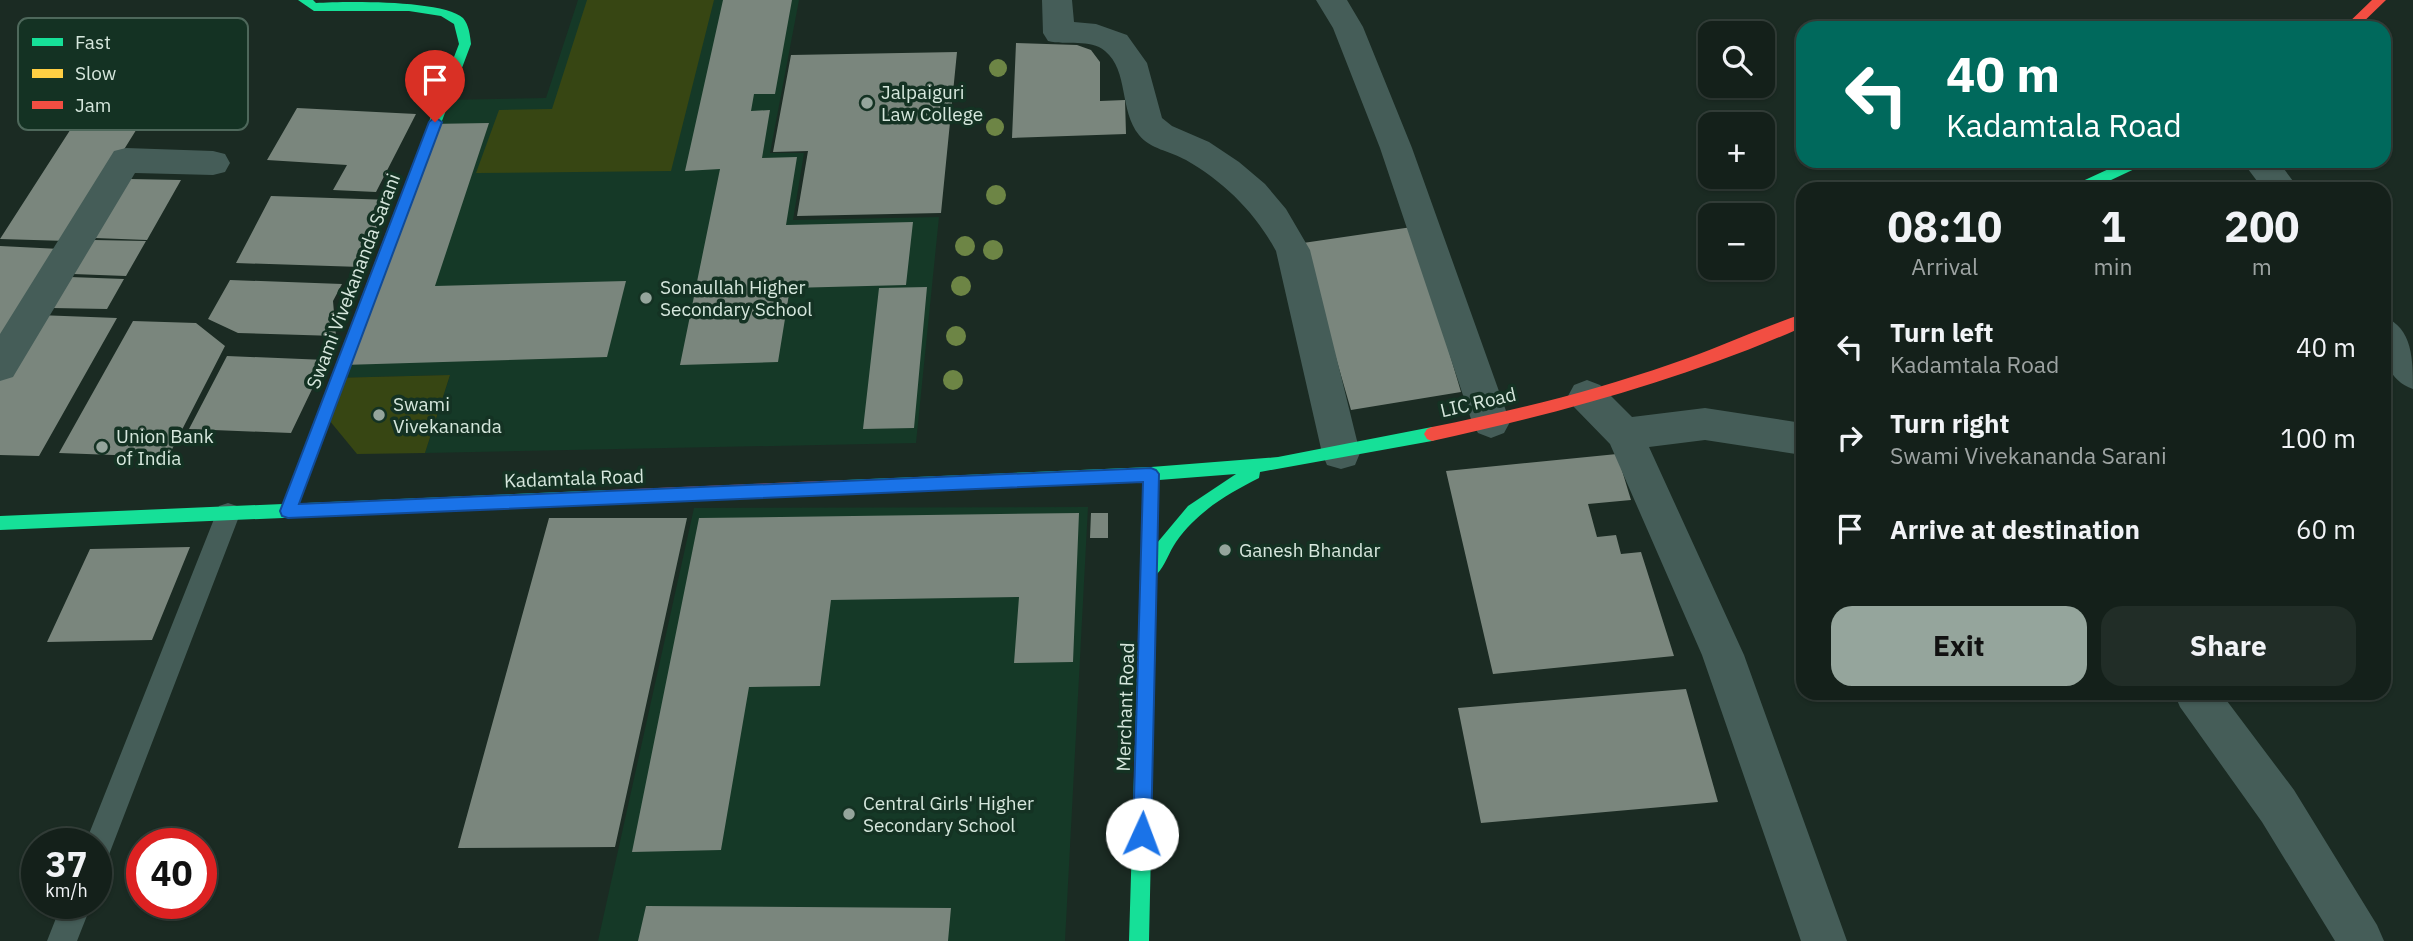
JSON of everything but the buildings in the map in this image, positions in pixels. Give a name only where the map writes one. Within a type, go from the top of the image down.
[{"type":"main road","name":"Swami Vivekananda Sarani","points":[[288,511],[465,44],[456,17],[440,7],[414,4],[314,7],[304,0]]},
{"type":"main road","points":[[2357,21],[2379,0]]},
{"type":"main road","points":[[2094,182],[2123,168]]},
{"type":"main road","name":"LIC Road","points":[[1151,474],[1278,464],[1491,422],[1642,382],[1776,333],[1796,323]]},
{"type":"main road","points":[[1149,579],[1165,542],[1192,508],[1232,482],[1278,464]]},
{"type":"main road","name":"Kadamtala Road","points":[[0,523],[1151,474]]},
{"type":"main road","name":"Merchant Road","points":[[1139,941],[1151,474]]},
{"type":"street","points":[[1057,0],[1059,33],[1093,33],[1116,43],[1127,55],[1136,72],[1147,123],[1161,137],[1196,150],[1220,166],[1255,192],[1279,222],[1293,250],[1342,453]]},
{"type":"street","points":[[1331,0],[1348,27],[1396,148],[1491,422]]},
{"type":"street","points":[[0,366],[126,160],[212,163]]},
{"type":"street","points":[[2265,168],[2276,182]]},
{"type":"street","points":[[2391,342],[2413,374]]},
{"type":"street","points":[[1587,396],[1624,434],[1723,654],[1825,941]]},
{"type":"street","points":[[1624,434],[1705,424],[1796,438]]},
{"type":"street","points":[[2200,700],[2278,806],[2361,941]]},
{"type":"lane","points":[[105,828],[228,514]]},
{"type":"lane","points":[[62,941],[71,919]]},
{"type":"shaded area","name":"Sonaullah Higher Secondary School","points":[[578,0],[799,0],[770,153],[804,153],[793,220],[939,217],[916,443],[425,453],[450,375],[331,378],[437,100],[546,98]]},
{"type":"shaded area","points":[[587,0],[714,0],[671,171],[476,173],[499,110],[552,109]]},
{"type":"shaded area","points":[[450,375],[425,453],[357,454],[320,409],[331,378]]},
{"type":"shaded area","name":"Central Girls' Higher Secondary School","points":[[1088,507],[1065,941],[598,941],[694,508]]},
{"type":"traffic: fast","points":[[304,0],[314,7],[388,5],[429,9],[445,12],[456,18],[461,27],[465,44],[395,228]]},
{"type":"traffic: fast","points":[[2094,182],[2123,168]]},
{"type":"traffic: fast","points":[[846,487],[1151,474],[1278,464],[1432,434]]},
{"type":"traffic: fast","points":[[1153,568],[1171,536],[1194,511],[1207,500],[1253,473]]},
{"type":"traffic: fast","points":[[1139,941],[1151,474]]},
{"type":"traffic: fast","points":[[0,523],[610,497]]},
{"type":"traffic: slow","points":[[288,511],[395,228]]},
{"type":"traffic: jam","points":[[2357,21],[2380,0]]},
{"type":"traffic: jam","points":[[1432,434],[1606,392],[1743,345],[1796,323]]},
{"type":"traffic: jam","points":[[610,497],[846,487]]},
{"type":"place","name":"Jalpaiguri Law College","points":[[867,103]]},
{"type":"place","name":"Sonaullah Higher Secondary School","points":[[646,298]]},
{"type":"place","name":"Swami Vivekananda","points":[[379,415]]},
{"type":"place","name":"Union Bank of India","points":[[102,447]]},
{"type":"place","name":"Ganesh Bhandar","points":[[1225,550]]},
{"type":"place","name":"Central Girls' Higher Secondary School","points":[[849,814]]},
{"type":"route","points":[[435,122],[288,511],[1151,474],[1142,834]]}]
